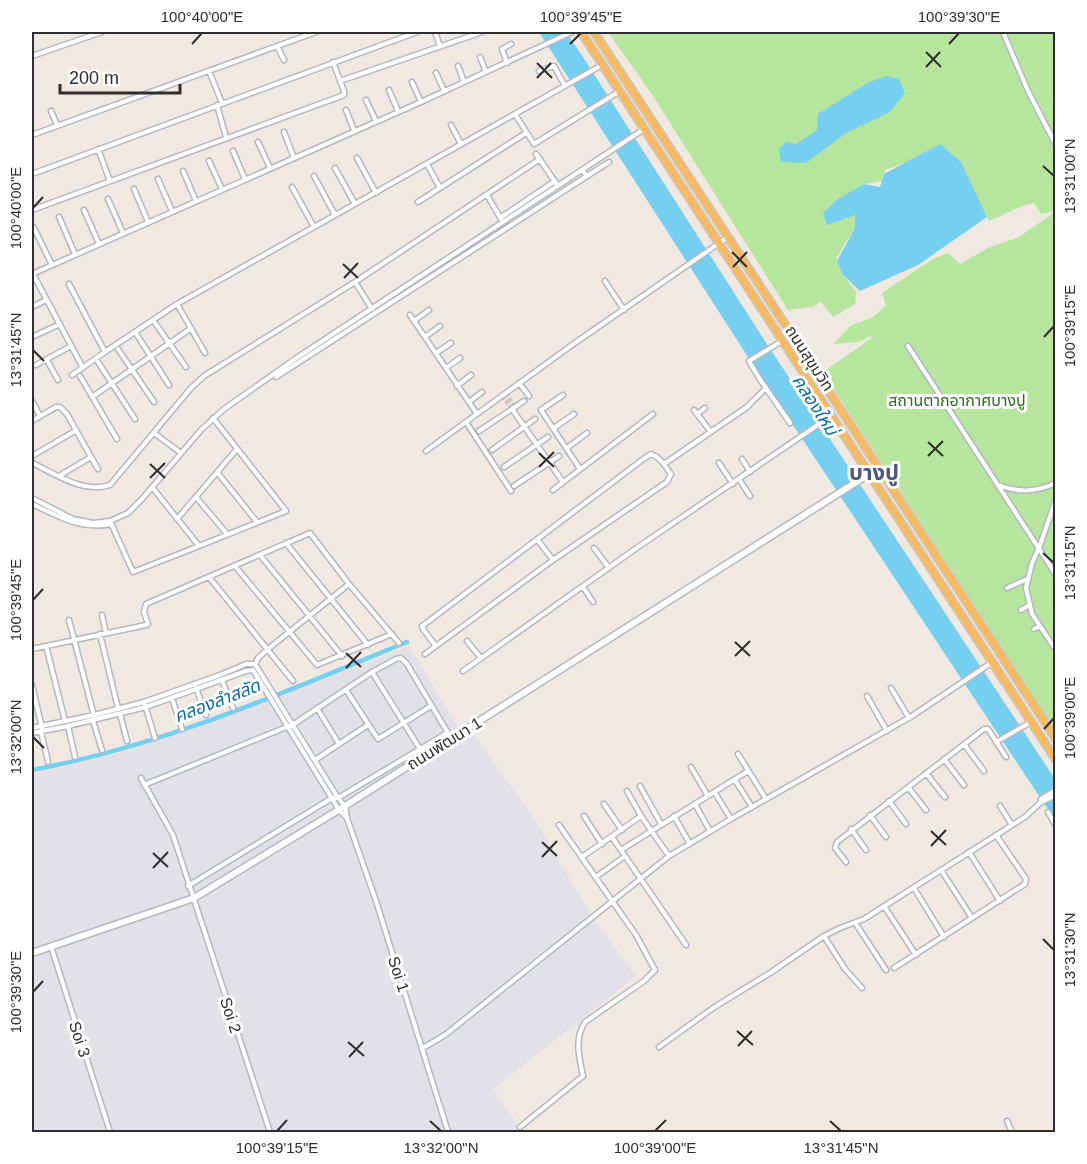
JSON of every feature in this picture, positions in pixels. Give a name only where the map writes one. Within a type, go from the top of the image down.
[{"type":"highway","name":"ถนนสุขุมวิท","points":[[581,32],[620,91],[641,131],[719,244],[1056,760]]},
{"type":"highway","name":"ถนนสุขุมวิท","points":[[594,32],[1056,739]]},
{"type":"main road","name":"ถนนพัฒนา 1","points":[[32,953],[194,898],[342,808],[449,736],[869,474]]},
{"type":"street","points":[[32,56],[102,32]]},
{"type":"street","points":[[32,135],[316,32]]},
{"type":"street","points":[[32,174],[417,32]]},
{"type":"street","points":[[435,32],[440,46]]},
{"type":"street","points":[[340,81],[482,32]]},
{"type":"street","points":[[82,368],[32,274],[421,102],[570,32]]},
{"type":"street","points":[[1003,32],[1028,91],[1056,145]]},
{"type":"street","points":[[507,63],[502,49],[511,44]]},
{"type":"street","points":[[277,46],[284,60]]},
{"type":"street","points":[[480,57],[486,72]]},
{"type":"street","points":[[32,210],[344,95],[333,62]]},
{"type":"street","points":[[72,375],[177,304],[602,65]]},
{"type":"street","points":[[458,66],[464,82]]},
{"type":"street","points":[[539,71],[554,66],[565,86]]},
{"type":"street","points":[[209,70],[222,103]]},
{"type":"street","points":[[436,73],[444,90]]},
{"type":"street","points":[[412,82],[421,102]]},
{"type":"street","points":[[389,90],[398,111]]},
{"type":"street","points":[[515,114],[534,144],[620,91]]},
{"type":"street","points":[[366,100],[376,121]]},
{"type":"street","points":[[217,105],[226,137]]},
{"type":"street","points":[[346,110],[354,130]]},
{"type":"street","points":[[51,111],[57,126]]},
{"type":"street","points":[[452,124],[461,144]]},
{"type":"street","points":[[502,220],[511,218],[641,131]]},
{"type":"street","points":[[284,132],[294,158]]},
{"type":"street","points":[[418,202],[526,134]]},
{"type":"street","points":[[258,142],[270,168]]},
{"type":"street","points":[[98,149],[110,181]]},
{"type":"street","points":[[233,151],[245,179]]},
{"type":"street","points":[[536,154],[558,186]]},
{"type":"street","points":[[357,158],[376,193]]},
{"type":"street","points":[[32,463],[88,488],[102,488],[110,485],[204,376],[355,282],[540,159]]},
{"type":"street","points":[[209,161],[222,189]]},
{"type":"street","points":[[32,504],[80,525],[97,527],[111,523],[128,513],[180,452],[213,418],[348,328],[415,288],[609,162]]},
{"type":"street","points":[[427,164],[440,188]]},
{"type":"street","points":[[335,168],[355,204]]},
{"type":"street","points":[[582,170],[586,176]]},
{"type":"street","points":[[183,171],[196,201]]},
{"type":"street","points":[[314,176],[335,215]]},
{"type":"street","points":[[158,179],[172,211]]},
{"type":"street","points":[[348,328],[371,308],[473,242],[555,181]]},
{"type":"street","points":[[292,187],[314,227]]},
{"type":"street","points":[[134,189],[148,222]]},
{"type":"street","points":[[488,195],[502,220]]},
{"type":"street","points":[[108,199],[123,233]]},
{"type":"street","points":[[84,210],[99,244]]},
{"type":"street","points":[[58,218],[75,255]]},
{"type":"street","points":[[511,218],[514,223]]},
{"type":"street","points":[[34,228],[52,265]]},
{"type":"street","points":[[426,451],[519,382],[728,237]]},
{"type":"street","points":[[473,242],[476,247]]},
{"type":"street","points":[[605,281],[624,310]]},
{"type":"street","points":[[355,282],[371,308]]},
{"type":"street","points":[[412,283],[415,288]]},
{"type":"street","points":[[69,284],[105,352]]},
{"type":"street","points":[[32,307],[46,300]]},
{"type":"street","points":[[177,304],[205,353]]},
{"type":"street","points":[[414,321],[429,310]]},
{"type":"street","points":[[410,315],[477,414]]},
{"type":"street","points":[[155,323],[186,367]]},
{"type":"street","points":[[32,337],[58,325]]},
{"type":"street","points":[[425,337],[440,326]]},
{"type":"street","points":[[92,396],[190,329]]},
{"type":"street","points":[[137,335],[170,385]]},
{"type":"street","points":[[782,341],[750,361],[790,423]]},
{"type":"street","points":[[436,353],[451,343]]},
{"type":"street","points":[[36,365],[71,346]]},
{"type":"street","points":[[908,346],[1056,574]]},
{"type":"street","points":[[118,349],[154,402]]},
{"type":"street","points":[[446,368],[460,358]]},
{"type":"street","points":[[47,360],[58,380]]},
{"type":"street","points":[[98,362],[135,419]]},
{"type":"street","points":[[276,377],[284,370]]},
{"type":"street","points":[[458,386],[471,375]]},
{"type":"street","points":[[80,376],[117,439]]},
{"type":"street","points":[[519,382],[529,396]]},
{"type":"street","points":[[664,464],[747,407],[766,388]]},
{"type":"street","points":[[469,402],[482,392]]},
{"type":"street","points":[[562,395],[541,410],[580,469]]},
{"type":"street","points":[[32,401],[40,416]]},
{"type":"street","points":[[479,431],[524,401]]},
{"type":"street","points":[[32,421],[60,407],[67,414],[98,469]]},
{"type":"street","points":[[513,408],[563,483]]},
{"type":"street","points":[[705,408],[696,412],[711,432]]},
{"type":"street","points":[[554,429],[574,414]]},
{"type":"street","points":[[553,490],[652,414]]},
{"type":"street","points":[[463,671],[831,416]]},
{"type":"street","points":[[111,523],[133,572],[286,511],[213,418]]},
{"type":"street","points":[[492,450],[535,419]]},
{"type":"street","points":[[466,422],[511,491]]},
{"type":"street","points":[[32,456],[75,431]]},
{"type":"street","points":[[154,433],[180,452]]},
{"type":"street","points":[[567,448],[588,433]]},
{"type":"street","points":[[504,467],[548,437]]},
{"type":"street","points":[[177,519],[237,449]]},
{"type":"street","points":[[425,654],[553,560],[667,482],[670,474],[664,464],[656,456],[651,454],[646,456],[422,626],[435,645]]},
{"type":"street","points":[[514,486],[559,456]]},
{"type":"street","points":[[59,476],[91,457]]},
{"type":"street","points":[[742,459],[750,472]]},
{"type":"street","points":[[719,463],[733,484]]},
{"type":"street","points":[[217,472],[257,522]]},
{"type":"street","points":[[740,479],[750,496]]},
{"type":"street","points":[[998,485],[1015,490],[1032,491],[1056,483]]},
{"type":"street","points":[[152,487],[199,546]]},
{"type":"street","points":[[196,497],[227,534]]},
{"type":"street","points":[[32,498],[73,519],[93,523],[111,523]]},
{"type":"street","points":[[1053,649],[1030,605],[1026,588],[1032,563],[1056,499]]},
{"type":"street","points":[[32,649],[146,625],[148,624],[144,612],[146,604],[310,533],[399,643]]},
{"type":"street","points":[[537,539],[553,560]]},
{"type":"street","points":[[286,543],[368,645]]},
{"type":"street","points":[[594,548],[609,568]]},
{"type":"street","points":[[260,555],[342,656]]},
{"type":"street","points":[[235,566],[317,665],[392,634]]},
{"type":"street","points":[[209,577],[293,681]]},
{"type":"street","points":[[1007,588],[1028,579]]},
{"type":"street","points":[[253,670],[268,649],[349,584]]},
{"type":"street","points":[[583,587],[593,602]]},
{"type":"street","points":[[1021,610],[1030,605]]},
{"type":"street","points":[[102,615],[106,633]]},
{"type":"street","points":[[69,620],[102,750]]},
{"type":"street","points":[[1034,629],[1040,626]]},
{"type":"street","points":[[99,634],[118,708]]},
{"type":"street","points":[[467,641],[481,658]]},
{"type":"street","points":[[47,646],[66,721]]},
{"type":"street","points":[[144,785],[294,724],[396,658],[401,658],[407,664],[449,736],[420,748],[338,798],[332,798],[188,886]]},
{"type":"street","points":[[423,1048],[444,1035],[613,903],[669,856],[909,718],[992,662]]},
{"type":"street","points":[[32,728],[41,730],[68,726],[118,708],[172,698],[246,664],[257,665]]},
{"type":"street","name":"Soi 1","points":[[257,665],[338,798],[347,818],[423,1048],[448,1132]]},
{"type":"street","points":[[32,733],[66,721],[120,714],[250,669],[253,670]]},
{"type":"street","points":[[253,670],[332,798],[342,808]]},
{"type":"street","points":[[372,672],[420,748]]},
{"type":"street","points":[[222,680],[233,708]]},
{"type":"street","points":[[32,685],[48,762]]},
{"type":"street","points":[[196,687],[206,715]]},
{"type":"street","points":[[891,688],[909,718]]},
{"type":"street","points":[[229,695],[244,690]]},
{"type":"street","points":[[346,690],[378,739],[431,706]]},
{"type":"street","points":[[32,694],[41,730]]},
{"type":"street","points":[[867,696],[887,731]]},
{"type":"street","points":[[172,698],[182,729]]},
{"type":"street","points":[[145,704],[155,738]]},
{"type":"street","points":[[316,708],[339,744]]},
{"type":"street","points":[[120,714],[127,741]]},
{"type":"street","points":[[996,742],[1031,722]]},
{"type":"street","points":[[315,760],[368,725]]},
{"type":"street","points":[[68,726],[75,757]]},
{"type":"street","points":[[846,862],[834,845],[851,829],[964,744],[987,729],[1006,757]]},
{"type":"street","points":[[964,744],[984,771]]},
{"type":"street","points":[[738,754],[766,799]]},
{"type":"street","points":[[944,759],[964,785]]},
{"type":"street","points":[[691,767],[708,796]]},
{"type":"street","points":[[621,850],[748,771]]},
{"type":"street","points":[[926,772],[945,797]]},
{"type":"street","name":"Soi 2","points":[[141,778],[168,823],[270,1132]]},
{"type":"street","points":[[735,780],[752,807]]},
{"type":"street","points":[[640,786],[662,824]]},
{"type":"street","points":[[908,787],[926,810]]},
{"type":"street","points":[[659,1047],[713,1008],[824,936],[840,928],[856,924],[996,836],[1056,790]]},
{"type":"street","points":[[627,791],[641,816],[669,856]]},
{"type":"street","points":[[715,793],[731,819]]},
{"type":"street","points":[[1041,802],[1056,795]]},
{"type":"street","points":[[889,801],[906,824]]},
{"type":"street","points":[[604,804],[622,830]]},
{"type":"street","points":[[695,804],[710,831]]},
{"type":"street","points":[[1000,806],[1012,825]]},
{"type":"street","points":[[1048,812],[1056,826]]},
{"type":"street","points":[[870,815],[886,837]]},
{"type":"street","points":[[584,816],[602,844]]},
{"type":"street","points":[[582,857],[641,816]]},
{"type":"street","points":[[674,816],[690,844]]},
{"type":"street","points":[[520,1127],[583,1076],[578,1045],[580,1031],[585,1022],[644,981],[655,970],[636,936],[559,825]]},
{"type":"street","points":[[851,829],[866,850]]},
{"type":"street","points":[[894,968],[1025,884],[1027,881],[996,836]]},
{"type":"street","points":[[612,837],[686,945]]},
{"type":"street","points":[[969,852],[1000,900]]},
{"type":"street","points":[[596,877],[625,856]]},
{"type":"street","points":[[941,870],[972,918]]},
{"type":"street","points":[[914,888],[944,937]]},
{"type":"street","points":[[884,906],[916,955]]},
{"type":"street","points":[[856,924],[886,970]]},
{"type":"street","points":[[824,936],[845,969],[862,988]]},
{"type":"street","name":"Soi 3","points":[[51,946],[110,1132]]},
{"type":"street","points":[[1007,1121],[1012,1132]]},
{"type":"shaded area","points":[[409,646],[460,730],[467,725],[523,803],[593,918],[636,976],[493,1089],[522,1132],[32,1132],[32,775],[127,751],[267,701]]},
{"type":"green space","points":[[608,32],[1023,32],[1025,34],[1055,32],[1055,211],[1041,214],[1034,203],[989,221],[967,181],[940,144],[907,162],[885,170],[882,181],[864,184],[855,215],[855,228],[836,258],[843,275],[856,292],[855,304],[833,317],[820,301],[813,307],[788,310],[653,96]]},
{"type":"green space","name":"สถานตากอากาศบางปู","points":[[1055,212],[1055,730],[823,372],[872,338],[870,336],[858,342],[834,344],[850,326],[873,317],[886,306],[882,293],[933,259],[948,253],[960,264],[988,248],[1019,237]]},
{"type":"water","points":[[539,32],[566,32],[583,57],[765,341],[1055,779],[1055,820],[746,354]]},
{"type":"water","points":[[887,76],[899,79],[905,93],[890,112],[846,133],[806,163],[781,162],[779,149],[786,142],[796,144],[817,130],[818,114],[869,82]]},
{"type":"water","points":[[940,144],[961,162],[987,217],[918,265],[860,291],[843,275],[837,261],[855,228],[855,215],[827,225],[823,213],[838,199],[864,184],[880,187],[884,174]]},
{"type":"waterway","name":"คลองลำสลัด","points":[[32,770],[80,760],[176,732],[269,698],[407,642]]},
{"type":"tunnel","points":[[506,393],[515,407]]},
{"type":"tunnel","points":[[502,396],[512,409]]},
{"type":"district","name":"บางปู","points":[[874,472]]},
{"type":"water label","name":"คลองใหม่","points":[[815,405]]}]
